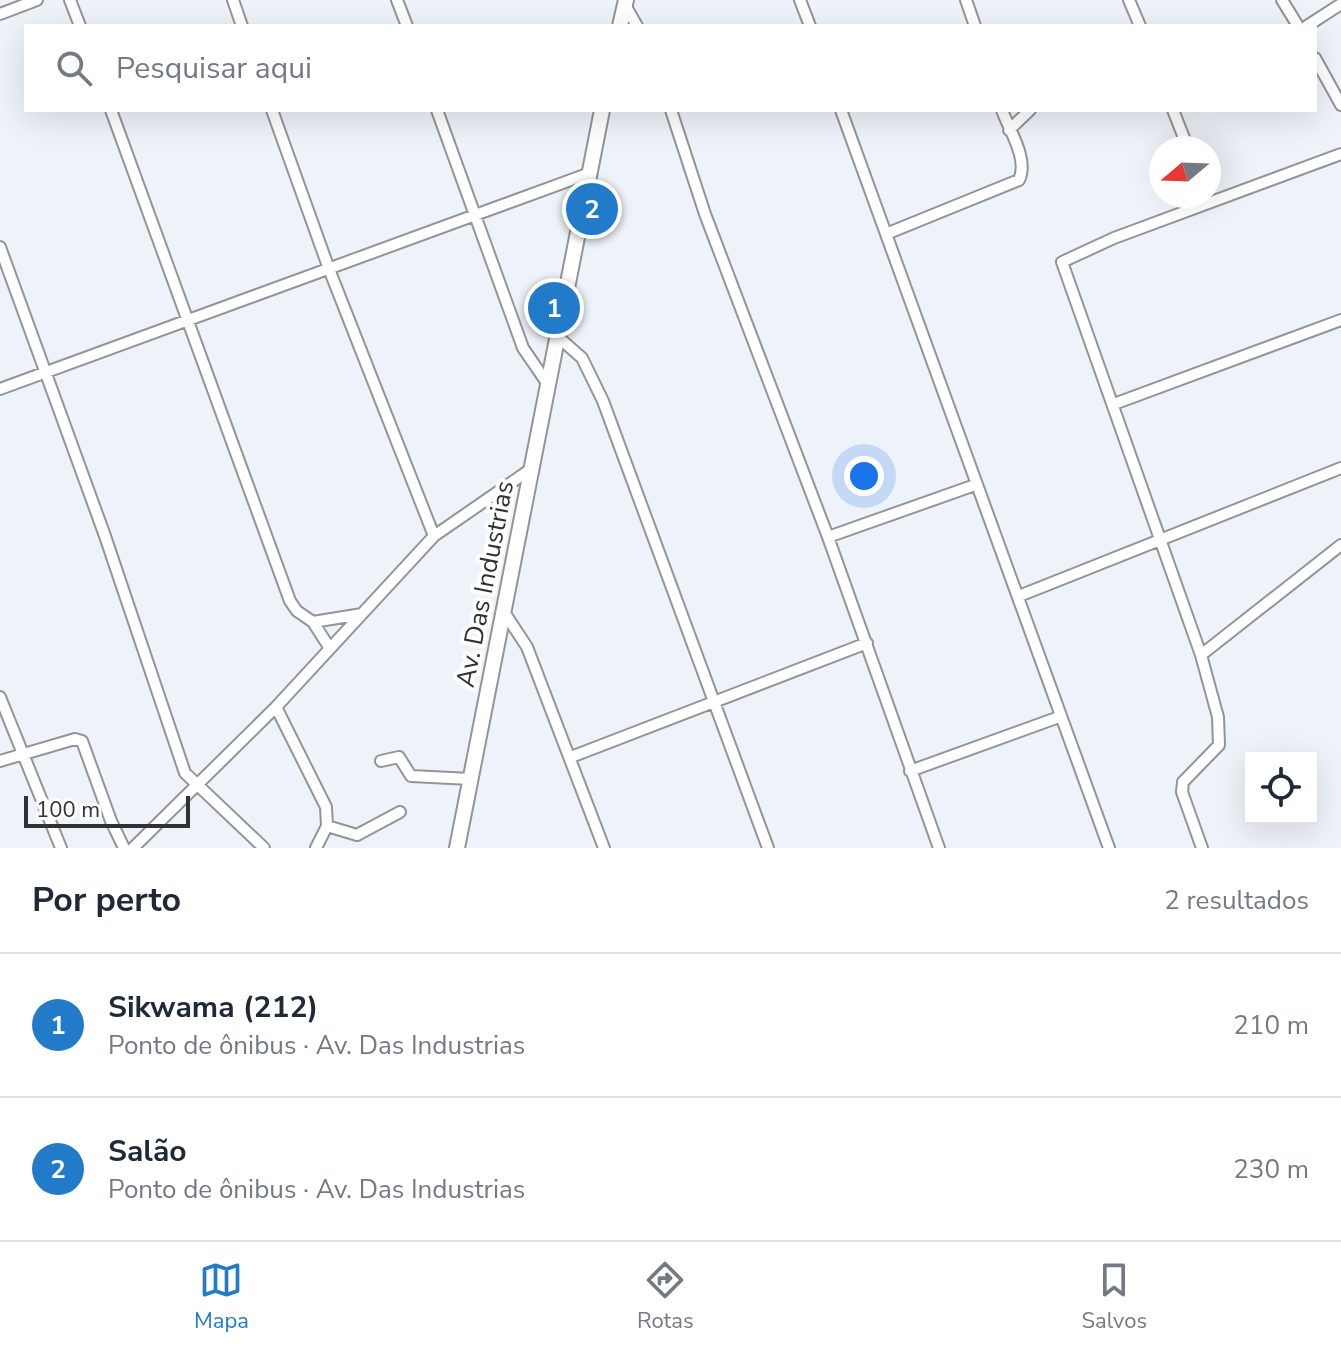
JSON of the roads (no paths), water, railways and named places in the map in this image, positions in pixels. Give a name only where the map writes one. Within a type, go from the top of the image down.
[{"type":"main road","points":[[621,24],[626,3]]},
{"type":"main road","points":[[590,173],[602,112]]},
{"type":"main road","name":"Av. Das Industrias","points":[[457,848],[590,173]]},
{"type":"street","points":[[0,14],[37,0]]},
{"type":"street","points":[[70,0],[79,24]]},
{"type":"street","points":[[233,0],[241,24]]},
{"type":"street","points":[[397,0],[406,24]]},
{"type":"street","points":[[800,0],[809,24]]},
{"type":"street","points":[[966,0],[974,24]]},
{"type":"street","points":[[1129,0],[1139,24]]},
{"type":"street","points":[[1282,0],[1297,24]]},
{"type":"street","points":[[626,3],[636,24]]},
{"type":"street","points":[[1310,24],[1341,4]]},
{"type":"street","points":[[1317,62],[1341,105]]},
{"type":"street","points":[[112,112],[290,601],[297,611],[313,622],[329,647]]},
{"type":"street","points":[[273,112],[329,269],[434,536]]},
{"type":"street","points":[[438,112],[523,348],[547,383]]},
{"type":"street","points":[[672,112],[705,214],[828,537],[939,848]]},
{"type":"street","points":[[842,112],[1109,848]]},
{"type":"street","points":[[886,234],[1019,180],[1023,171],[1003,112]]},
{"type":"street","points":[[1009,130],[1028,112]]},
{"type":"street","points":[[1174,112],[1183,136]]},
{"type":"street","points":[[1221,195],[1341,154]]},
{"type":"street","points":[[0,389],[590,173]]},
{"type":"street","points":[[1186,208],[1072,254],[1062,262],[1201,655],[1221,739],[1183,782],[1182,792],[1202,848]]},
{"type":"street","points":[[0,247],[105,536],[181,763],[195,786],[264,848]]},
{"type":"street","points":[[1114,404],[1341,320]]},
{"type":"street","points":[[558,332],[582,358],[603,401],[768,848]]},
{"type":"street","points":[[1019,596],[1158,538],[1341,468]]},
{"type":"street","points":[[133,848],[276,707],[434,536],[531,469]]},
{"type":"street","points":[[828,537],[975,485]]},
{"type":"street","points":[[1201,655],[1341,545]]},
{"type":"street","points":[[504,612],[527,647],[604,848]]},
{"type":"street","points":[[313,622],[362,614]]},
{"type":"street","points":[[571,757],[713,699],[867,643]]},
{"type":"street","points":[[0,697],[20,753],[61,848]]},
{"type":"street","points":[[276,707],[326,807],[327,826],[316,848]]},
{"type":"street","points":[[910,771],[1059,717]]},
{"type":"street","points":[[0,761],[75,739],[82,741],[124,848]]},
{"type":"street","points":[[381,761],[399,757],[411,776],[471,779]]},
{"type":"street","points":[[327,826],[357,835],[400,812]]},
{"type":"place","name":"Salão","points":[[592,209]]},
{"type":"place","name":"Sikwama (212)","points":[[554,308]]}]
